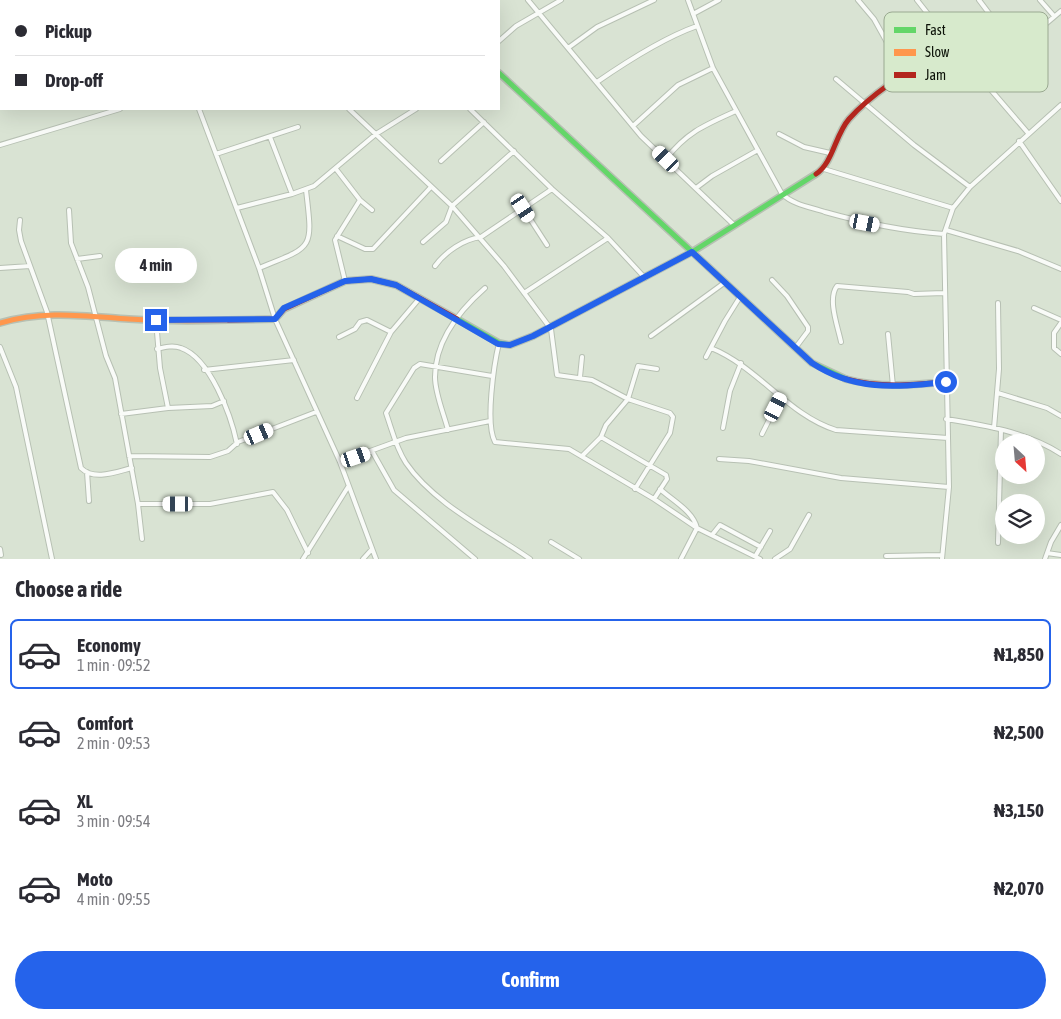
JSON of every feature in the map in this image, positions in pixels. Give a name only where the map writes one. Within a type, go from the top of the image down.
[{"type":"street","points":[[528,0],[633,126],[734,224]]},
{"type":"street","points":[[500,40],[516,26],[561,0]]},
{"type":"street","points":[[568,48],[597,27],[654,0]]},
{"type":"street","points":[[688,0],[713,68],[782,194],[794,203],[865,223],[914,232],[945,232],[1002,246],[1061,269]]},
{"type":"street","points":[[693,14],[719,0]]},
{"type":"street","points":[[858,0],[874,19],[884,37]]},
{"type":"street","points":[[917,0],[926,12]]},
{"type":"street","points":[[979,0],[988,12]]},
{"type":"street","points":[[1040,0],[1054,16]]},
{"type":"street","points":[[1048,21],[1061,11]]},
{"type":"street","points":[[597,82],[621,65],[678,33],[696,26]]},
{"type":"street","points":[[633,126],[670,91],[713,68]]},
{"type":"street","points":[[500,74],[812,363],[835,377],[873,386],[946,382]]},
{"type":"street","points":[[836,79],[914,146],[970,187]]},
{"type":"street","points":[[275,319],[284,308],[345,281],[356,279],[381,280],[396,285],[498,344],[510,345],[550,327],[692,252],[824,169],[840,130],[884,89]]},
{"type":"street","points":[[992,92],[1028,133]]},
{"type":"street","points":[[886,556],[941,557],[949,487],[944,294],[945,232],[952,208],[970,187],[1061,105]]},
{"type":"street","points":[[0,145],[117,110]]},
{"type":"street","points":[[198,110],[259,268],[275,319],[340,462],[376,559]]},
{"type":"street","points":[[350,110],[430,188],[452,206],[481,237],[550,327],[557,375],[592,380],[628,399],[666,410],[673,417],[670,433],[635,489]]},
{"type":"street","points":[[237,208],[306,190],[336,169],[376,134],[414,110]]},
{"type":"street","points":[[471,110],[552,188],[608,238],[644,278]]},
{"type":"street","points":[[666,159],[680,141],[736,111]]},
{"type":"street","points":[[441,161],[484,122]]},
{"type":"street","points":[[216,154],[298,127]]},
{"type":"street","points":[[779,134],[804,147],[830,153]]},
{"type":"street","points":[[270,137],[292,194]]},
{"type":"street","points":[[1019,142],[1061,201]]},
{"type":"street","points":[[696,188],[712,176],[758,150]]},
{"type":"street","points":[[423,242],[446,222],[452,206],[514,151]]},
{"type":"street","points":[[336,169],[360,200],[372,210]]},
{"type":"street","points":[[824,169],[952,208]]},
{"type":"street","points":[[338,236],[365,249],[373,249],[430,188]]},
{"type":"street","points":[[435,266],[452,249],[481,237],[552,188]]},
{"type":"street","points":[[259,268],[293,255],[304,248],[310,231],[306,190]]},
{"type":"street","points":[[345,281],[335,245],[338,236],[360,200]]},
{"type":"street","points":[[523,208],[547,245]]},
{"type":"street","points":[[69,210],[71,243],[88,287],[106,356],[115,378],[132,468],[142,539]]},
{"type":"street","points":[[20,220],[19,230],[47,312],[81,468],[87,472],[108,475],[132,468]]},
{"type":"street","points":[[524,293],[608,238]]},
{"type":"street","points":[[77,259],[100,256]]},
{"type":"street","points":[[0,268],[30,266]]},
{"type":"street","points":[[772,280],[787,296],[808,327],[808,331],[796,347]]},
{"type":"street","points":[[651,336],[724,283]]},
{"type":"street","points":[[841,342],[834,311],[834,290],[837,286],[914,294],[944,294]]},
{"type":"street","points":[[448,430],[436,384],[436,366],[455,318],[485,288]]},
{"type":"street","points":[[706,357],[724,321],[740,297]]},
{"type":"street","points":[[357,398],[391,332],[419,299]]},
{"type":"street","points":[[994,428],[998,393],[998,303]]},
{"type":"street","points":[[1034,308],[1061,322],[1052,339],[1054,348],[1061,354]]},
{"type":"street","points":[[0,323],[20,316],[47,312],[156,320],[275,319]]},
{"type":"street","points":[[156,320],[157,348],[168,408]]},
{"type":"street","points":[[339,337],[355,329],[360,322],[367,320],[391,332]]},
{"type":"street","points":[[888,334],[894,386]]},
{"type":"street","points":[[498,344],[492,376],[490,421],[493,438],[498,443],[562,447],[582,456],[654,499],[697,528],[756,555],[760,559]]},
{"type":"street","points":[[157,348],[173,346],[183,348],[191,354],[224,401],[237,444]]},
{"type":"street","points":[[0,347],[16,387],[52,559]]},
{"type":"street","points":[[711,348],[741,363],[781,396],[817,422],[836,430],[948,438]]},
{"type":"street","points":[[580,377],[582,357]]},
{"type":"street","points":[[204,370],[294,360]]},
{"type":"street","points":[[723,428],[730,391],[741,363]]},
{"type":"street","points":[[492,376],[420,364],[416,366],[387,410],[396,441],[406,462],[418,479],[484,530],[530,559]]},
{"type":"street","points":[[582,456],[601,437],[606,425],[628,399],[638,366],[657,369]]},
{"type":"street","points":[[998,393],[1047,408],[1061,416]]},
{"type":"street","points":[[762,434],[781,396]]},
{"type":"street","points":[[121,414],[168,408],[212,406],[224,401]]},
{"type":"street","points":[[129,456],[210,457],[228,451],[237,444],[316,412]]},
{"type":"street","points":[[946,419],[972,422],[1001,430],[1061,454]]},
{"type":"street","points":[[340,462],[396,441],[490,421]]},
{"type":"street","points":[[999,494],[1001,430]]},
{"type":"street","points":[[601,437],[650,464],[666,476],[667,479],[654,499]]},
{"type":"street","points":[[372,451],[394,490],[475,559]]},
{"type":"street","points":[[718,459],[749,462],[841,478],[949,487]]},
{"type":"street","points":[[87,472],[89,501]]},
{"type":"street","points":[[303,559],[348,487]]},
{"type":"street","points":[[660,489],[694,518],[697,528],[681,559]]},
{"type":"street","points":[[138,504],[210,504],[273,492],[287,510],[308,553]]},
{"type":"street","points":[[678,514],[681,508]]},
{"type":"street","points":[[775,559],[790,549],[809,515]]},
{"type":"street","points":[[712,535],[719,525],[761,547]]},
{"type":"street","points":[[1046,559],[1061,525]]},
{"type":"street","points":[[756,555],[770,531]]},
{"type":"street","points":[[735,546],[740,536]]},
{"type":"street","points":[[745,550],[749,540]]},
{"type":"street","points":[[552,542],[579,559]]},
{"type":"street","points":[[0,549],[1,556]]},
{"type":"street","points":[[363,559],[372,549]]},
{"type":"street","points":[[1048,553],[1061,555]]},
{"type":"traffic: fast","points":[[500,74],[812,363],[846,379]]},
{"type":"traffic: fast","points":[[457,319],[499,343],[510,345],[533,336],[692,252],[816,174]]},
{"type":"traffic: slow","points":[[0,323],[32,316],[48,315],[154,320],[228,320]]},
{"type":"traffic: jam","points":[[816,174],[826,163],[849,119],[859,108],[884,88]]},
{"type":"traffic: jam","points":[[228,320],[275,319],[284,309],[345,281],[371,279],[396,285],[457,319]]},
{"type":"traffic: jam","points":[[846,379],[883,385],[946,382]]},
{"type":"route","points":[[156,320],[275,319],[284,308],[345,281],[371,279],[396,285],[498,344],[510,345],[533,336],[692,252],[812,363],[828,374],[848,381],[873,386],[946,382]]}]
